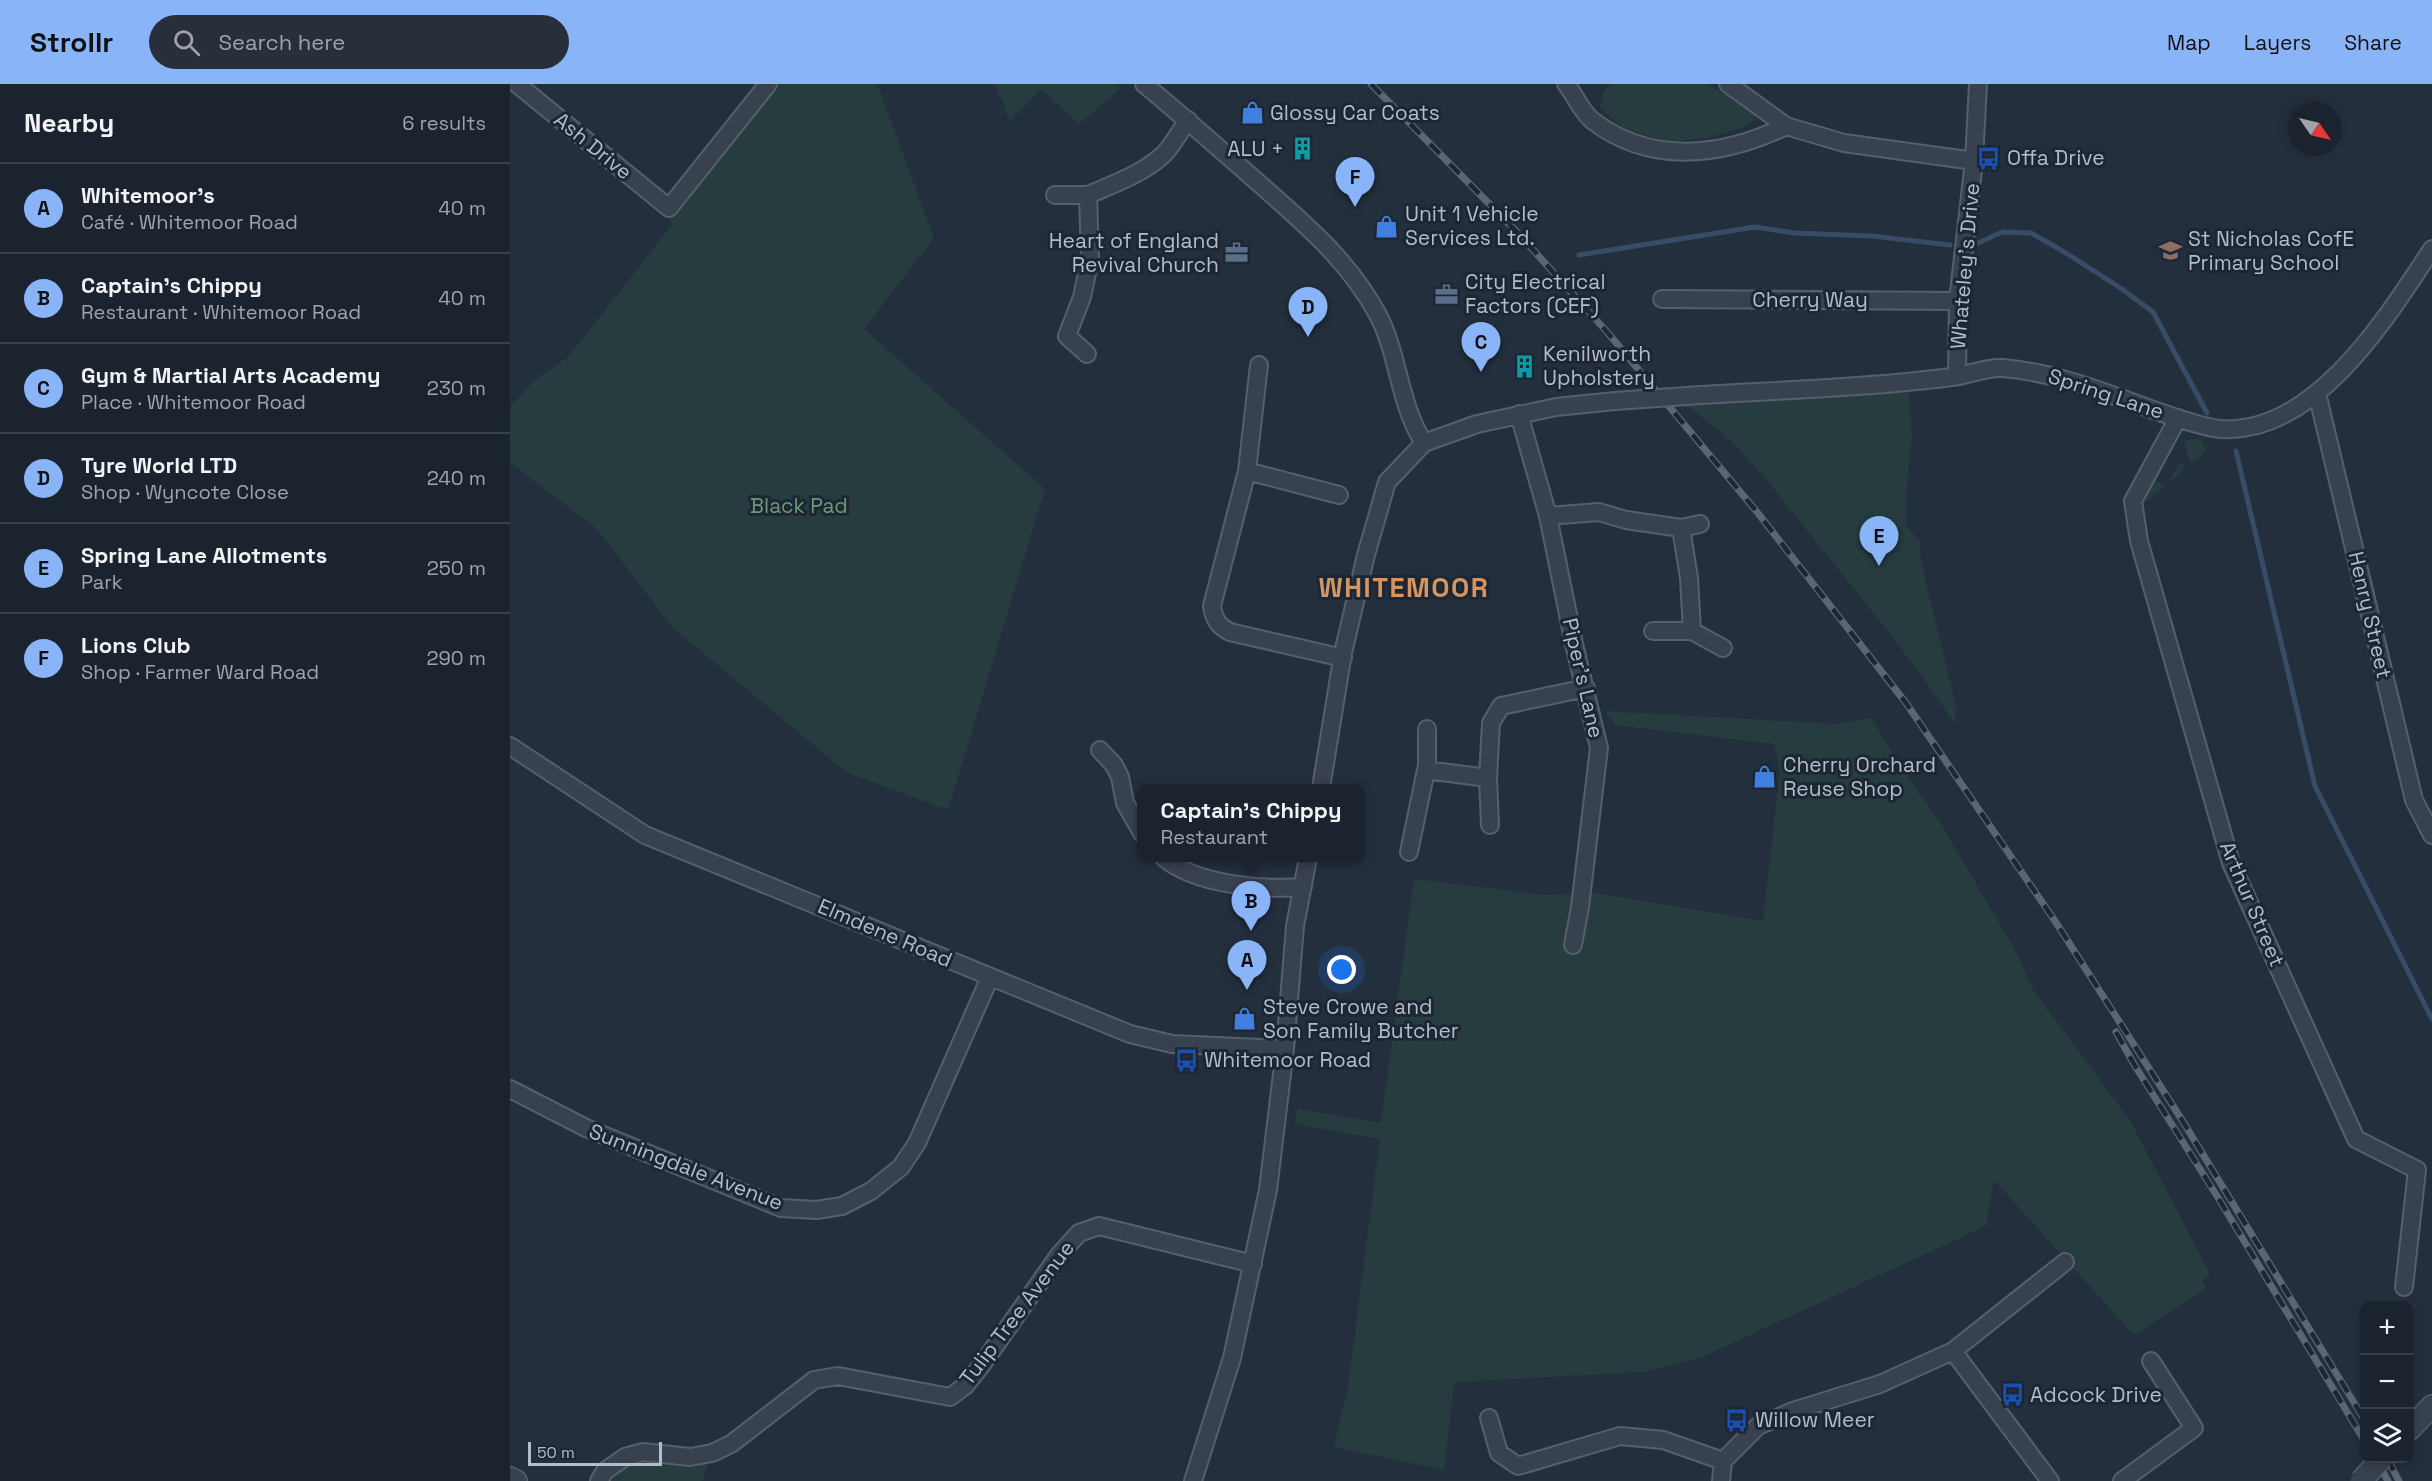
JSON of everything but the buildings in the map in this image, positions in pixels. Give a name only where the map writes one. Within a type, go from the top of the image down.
[{"type":"street","name":"Ash Drive","points":[[517,84],[669,208],[768,84]]},
{"type":"street","points":[[1144,84],[1188,120],[1320,238],[1352,274],[1379,317],[1397,364],[1414,428],[1424,443]]},
{"type":"street","points":[[1728,84],[1786,126],[1844,143],[1974,162]]},
{"type":"street","name":"Whateley's Drive","points":[[1957,376],[1958,301],[1974,162],[1978,84]]},
{"type":"street","points":[[1571,85],[1577,102],[1592,120],[1618,137],[1647,149],[1680,153],[1711,151],[1762,137],[1786,126]]},
{"type":"street","points":[[1055,195],[1088,195],[1118,183],[1147,167],[1164,154],[1188,120]]},
{"type":"street","points":[[1087,354],[1062,334],[1082,297],[1090,259],[1088,195]]},
{"type":"street","name":"Spring Lane","points":[[1519,414],[1556,407],[1615,401],[1895,383],[1957,376],[2000,368],[2043,373],[2106,391],[2178,418],[2220,429],[2249,426],[2280,416],[2317,393],[2359,353],[2390,312],[2432,249]]},
{"type":"street","name":"Cherry Way","points":[[1662,299],[1958,301]]},
{"type":"street","points":[[1259,365],[1247,471],[1212,606],[1214,618],[1220,627],[1230,632],[1343,658]]},
{"type":"street","name":"Henry Street","points":[[2317,393],[2414,800],[2432,835]]},
{"type":"street","points":[[1323,784],[1343,658],[1366,555],[1387,482],[1424,443],[1477,424],[1519,414]]},
{"type":"street","name":"Piper's Lane","points":[[1519,414],[1548,516],[1574,644],[1599,748],[1573,945]]},
{"type":"street","name":"Arthur Street","points":[[2178,418],[2133,501],[2139,541],[2231,863],[2356,1139],[2424,1167],[2404,1287]]},
{"type":"street","points":[[1247,471],[1339,495]]},
{"type":"street","points":[[1548,516],[1599,513],[1626,520],[1681,528],[1700,524]]},
{"type":"street","points":[[1681,528],[1689,578],[1692,631]]},
{"type":"street","points":[[1653,631],[1692,631],[1723,648]]},
{"type":"street","points":[[1490,825],[1488,778],[1491,723],[1501,706],[1586,688]]},
{"type":"street","points":[[1410,852],[1426,771],[1427,729]]},
{"type":"street","name":"Elmdene Road","points":[[510,746],[645,835],[1130,1034],[1172,1044],[1285,1049]]},
{"type":"street","points":[[1100,750],[1114,765],[1120,777],[1125,803],[1137,824]]},
{"type":"street","points":[[1426,771],[1488,778]]},
{"type":"street","points":[[1169,862],[1203,878],[1240,884],[1303,887]]},
{"type":"street","points":[[1193,1481],[1232,1358],[1268,1190],[1285,1049],[1295,927],[1307,862]]},
{"type":"street","name":"Sunningdale Avenue","points":[[510,1089],[586,1128],[781,1208],[816,1210],[842,1206],[871,1191],[901,1167],[917,1143],[990,977]]},
{"type":"street","name":"Tulip Tree Avenue","points":[[599,1481],[605,1471],[625,1457],[634,1454],[643,1452],[690,1457],[712,1453],[731,1444],[814,1380],[838,1376],[950,1397],[965,1386],[981,1366],[1059,1255],[1079,1233],[1099,1226],[1253,1264]]},
{"type":"street","points":[[1721,1481],[1723,1461],[1758,1426],[1793,1412],[1880,1384],[1953,1351],[2066,1262]]},
{"type":"street","points":[[1953,1351],[2050,1481]]},
{"type":"street","points":[[2122,1481],[2194,1428],[2151,1361]]},
{"type":"street","points":[[2414,1424],[2432,1406]]},
{"type":"street","points":[[1489,1418],[1499,1453],[1518,1466],[1620,1436],[1663,1440],[1723,1461]]},
{"type":"street","points":[[2361,1481],[2377,1463]]},
{"type":"street","points":[[510,1478],[516,1481]]},
{"type":"green space","name":"Black Pad","points":[[768,84],[877,84],[934,238],[864,329],[1045,489],[948,810],[846,772],[673,628],[597,529],[510,462],[510,407],[535,380],[568,357],[672,225],[669,208]]},
{"type":"green space","points":[[995,84],[1116,84],[1121,88],[1079,124],[1041,89],[1010,121]]},
{"type":"green space","points":[[1612,84],[1706,84],[1739,102],[1757,118],[1742,128],[1706,138],[1669,142],[1624,129],[1600,107],[1604,91]]},
{"type":"green space","points":[[1909,390],[1912,437],[1906,497],[1906,525],[1920,542],[1925,579],[1956,706],[1954,723],[1904,652],[1769,483],[1722,433],[1685,406]]},
{"type":"green space","points":[[2191,439],[2201,440],[2206,451],[2191,463],[2183,442]]},
{"type":"green space","points":[[2181,461],[2185,469],[2167,484]]},
{"type":"green space","points":[[2159,482],[2165,486],[2143,504],[2153,483]]},
{"type":"green space","points":[[1605,711],[1838,724],[1871,718],[1901,767],[1941,824],[2016,952],[2034,991],[2131,1122],[2210,1274],[2202,1282],[2207,1288],[2134,1335],[1994,1180],[1986,1226],[1702,1357],[1644,1372],[1454,1382],[1444,1470],[1334,1447],[1348,1386],[1380,1139],[1295,1124],[1297,1109],[1381,1123],[1414,879],[1544,895],[1594,893],[1763,921],[1780,771],[1774,744],[1615,725]]},
{"type":"green space","points":[[712,1453],[702,1481],[599,1481],[625,1457]]},
{"type":"waterway","points":[[1579,255],[1755,227],[1795,233],[1872,236],[1950,245]]},
{"type":"waterway","points":[[1974,245],[2002,232],[2031,233],[2122,289],[2153,312],[2207,413]]},
{"type":"waterway","points":[[2236,451],[2315,786],[2432,1019]]},
{"type":"railway","points":[[1371,84],[1517,232],[1608,333],[1757,512],[1906,703],[2057,924],[2182,1120],[2360,1412]]},
{"type":"railway","points":[[2116,1032],[2360,1433]]},
{"type":"railway","points":[[2378,1463],[2388,1481]]},
{"type":"railway","points":[[2390,1463],[2399,1481]]},
{"type":"place","name":"Glossy Car Coats","points":[[1252,113]]},
{"type":"place","name":"ALU +","points":[[1302,149]]},
{"type":"place","name":"Offa Drive","points":[[1989,158]]},
{"type":"place","name":"Lions Club","points":[[1355,207]]},
{"type":"place","name":"Unit 1 Vehicle Services Ltd.","points":[[1387,226]]},
{"type":"place","name":"St Nicholas CofE Primary School","points":[[2170,251]]},
{"type":"place","name":"Heart of England Revival Church","points":[[1237,253]]},
{"type":"place","name":"City Electrical Factors (CEF)","points":[[1447,294]]},
{"type":"place","name":"Tyre World LTD","points":[[1308,337]]},
{"type":"place","name":"Kenilworth Upholstery","points":[[1525,366]]},
{"type":"place","name":"Gym & Martial Arts Academy","points":[[1481,372]]},
{"type":"place","name":"Spring Lane Allotments","points":[[1879,566]]},
{"type":"place","name":"Cherry Orchard Reuse Shop","points":[[1765,777]]},
{"type":"place","name":"Captain's Chippy","points":[[1251,931]]},
{"type":"place","name":"Whitemoor's","points":[[1247,990]]},
{"type":"place","name":"Steve Crowe and Son Family Butcher","points":[[1245,1019]]},
{"type":"place","name":"Whitemoor Road","points":[[1186,1060]]},
{"type":"place","name":"Adcock Drive","points":[[2012,1395]]},
{"type":"place","name":"Willow Meer","points":[[1737,1420]]},
{"type":"district","name":"WHITEMOOR","points":[[1404,588]]}]
